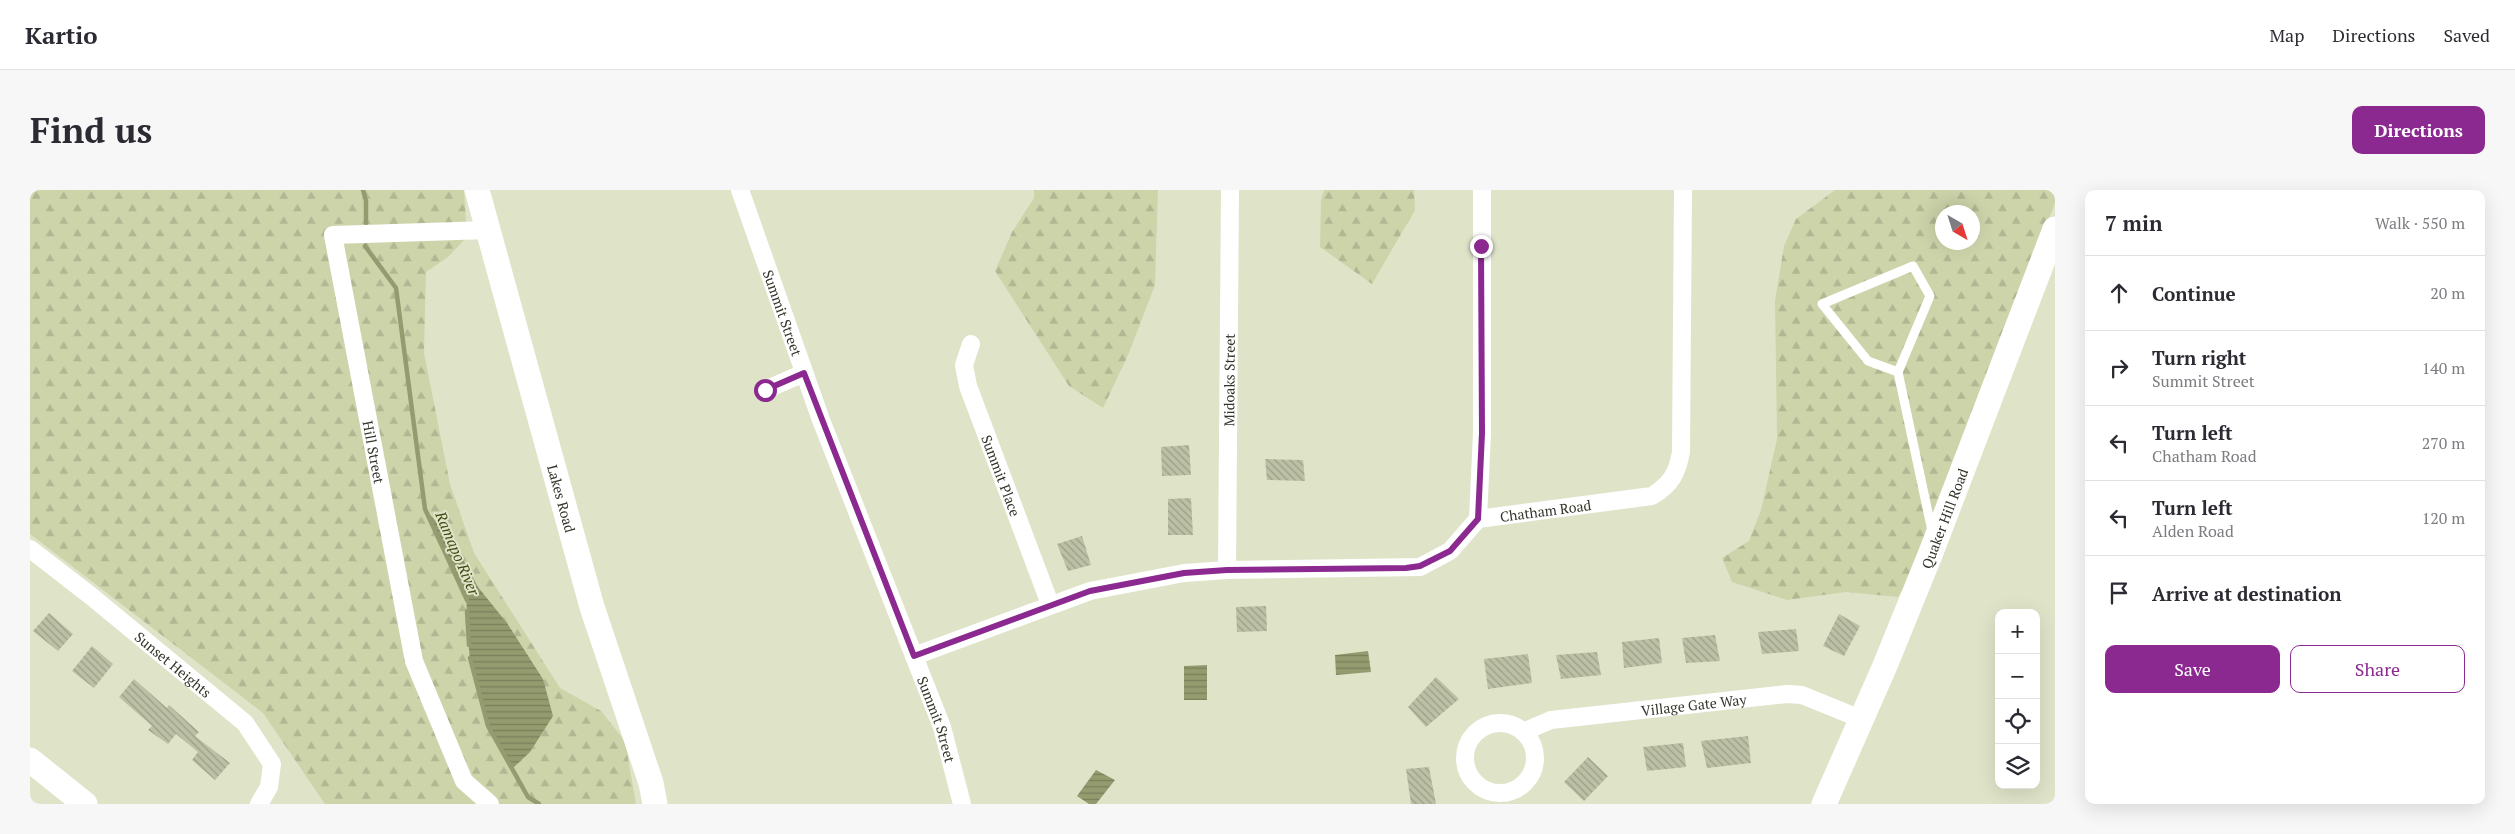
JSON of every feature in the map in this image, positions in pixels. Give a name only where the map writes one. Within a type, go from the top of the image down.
[{"type":"street","name":"Lakes Road","points":[[477,190],[592,607],[653,794]]},
{"type":"street","name":"Summit Street","points":[[740,190],[750,214],[804,373],[942,727],[962,804]]},
{"type":"street","name":"Midoaks Street","points":[[1227,570],[1230,190]]},
{"type":"street","points":[[914,656],[1050,604],[1090,591],[1184,573],[1227,570],[1420,566],[1450,551],[1478,519],[1482,433],[1482,190]]},
{"type":"street","name":"Chatham Road","points":[[1478,519],[1652,496],[1672,480],[1678,469],[1681,452],[1683,190]]},
{"type":"street","name":"Quaker Hill Road","points":[[1824,804],[1934,543],[2055,229]]},
{"type":"street","name":"Hill Street","points":[[488,230],[333,235],[414,661],[464,781],[490,804]]},
{"type":"street","name":"Summit Place","points":[[970,344],[964,366],[968,386],[1050,604]]},
{"type":"street","points":[[765,390],[804,373]]},
{"type":"street","name":"Sunset Heights","points":[[30,548],[245,723],[272,764],[269,787],[259,804]]},
{"type":"street","name":"Village Gate Way","points":[[1523,732],[1551,720],[1787,694],[1802,695],[1861,719]]},
{"type":"street","points":[[30,760],[85,804]]},
{"type":"street","points":[[653,794],[666,804]]},
{"type":"lane","points":[[1898,372],[1868,361],[1822,304],[1913,266],[1930,296],[1898,372],[1934,543]]},
{"type":"green space","points":[[30,190],[464,190],[467,237],[448,257],[426,272],[424,353],[450,484],[474,553],[560,688],[601,711],[625,741],[636,804],[325,804],[263,713],[30,534]],"holes":[[[426,511],[453,541],[478,587],[507,623],[543,679],[470,665],[466,597]]]},
{"type":"green space","points":[[1034,190],[1158,190],[1155,285],[1129,353],[1103,408],[1069,386],[995,271],[1012,232],[1034,198]]},
{"type":"green space","points":[[1324,190],[1414,190],[1415,210],[1372,284],[1320,247],[1321,201]]},
{"type":"green space","points":[[1835,190],[2055,190],[2055,203],[1913,571],[1898,597],[1846,592],[1787,600],[1732,582],[1722,558],[1749,541],[1761,510],[1777,439],[1775,301],[1784,246],[1796,219]]},
{"type":"water","points":[[425,509],[453,541],[478,587],[507,623],[543,679],[553,716],[530,752],[512,769],[488,726],[470,665],[466,597]]},
{"type":"water","points":[[1368,651],[1371,672],[1336,675],[1335,655]]},
{"type":"water","points":[[1207,665],[1207,700],[1184,700],[1184,666]]},
{"type":"water","points":[[1096,770],[1115,780],[1096,804],[1089,804],[1077,796]]},
{"type":"building","points":[[1189,445],[1191,475],[1162,476],[1161,447]]},
{"type":"building","points":[[1265,459],[1303,460],[1305,481],[1267,480]]},
{"type":"building","points":[[1191,498],[1193,535],[1168,535],[1168,499]]},
{"type":"building","points":[[1082,536],[1091,565],[1068,571],[1057,544]]},
{"type":"building","points":[[1266,606],[1267,631],[1237,632],[1236,607]]},
{"type":"building","points":[[49,613],[73,634],[58,651],[33,631]]},
{"type":"building","points":[[1839,614],[1860,626],[1844,656],[1823,646]]},
{"type":"building","points":[[1796,629],[1799,651],[1762,654],[1758,632]]},
{"type":"building","points":[[1715,635],[1720,661],[1686,663],[1682,638]]},
{"type":"building","points":[[1659,638],[1662,663],[1624,668],[1622,642]]},
{"type":"building","points":[[92,646],[113,664],[94,688],[72,671]]},
{"type":"building","points":[[1597,652],[1601,675],[1561,679],[1556,655]]},
{"type":"building","points":[[1528,654],[1532,683],[1488,689],[1484,659]]},
{"type":"building","points":[[1436,677],[1459,699],[1426,727],[1408,707]]},
{"type":"building","points":[[134,679],[167,708],[169,705],[199,732],[195,736],[230,763],[215,780],[192,760],[198,752],[176,734],[168,744],[148,730],[152,726],[119,697]]},
{"type":"building","points":[[1748,736],[1751,763],[1707,768],[1701,741]]},
{"type":"building","points":[[1683,743],[1686,767],[1647,771],[1643,747]]},
{"type":"building","points":[[1588,757],[1608,776],[1584,801],[1564,782]]},
{"type":"building","points":[[1429,767],[1436,804],[1411,804],[1406,769]]},
{"type":"waterway","name":"Ramapo River","points":[[363,190],[366,201],[366,223]]},
{"type":"waterway","name":"Ramapo River","points":[[365,246],[396,288],[425,509],[467,600]]},
{"type":"waterway","name":"Ramapo River","points":[[467,611],[469,645]]},
{"type":"waterway","name":"Ramapo River","points":[[470,658],[488,726],[528,797],[539,804]]},
{"type":"route","points":[[765,390],[804,373],[914,656],[1050,604],[1090,591],[1184,573],[1227,570],[1406,568],[1420,566],[1450,551],[1478,519],[1482,433],[1481,246]]}]
